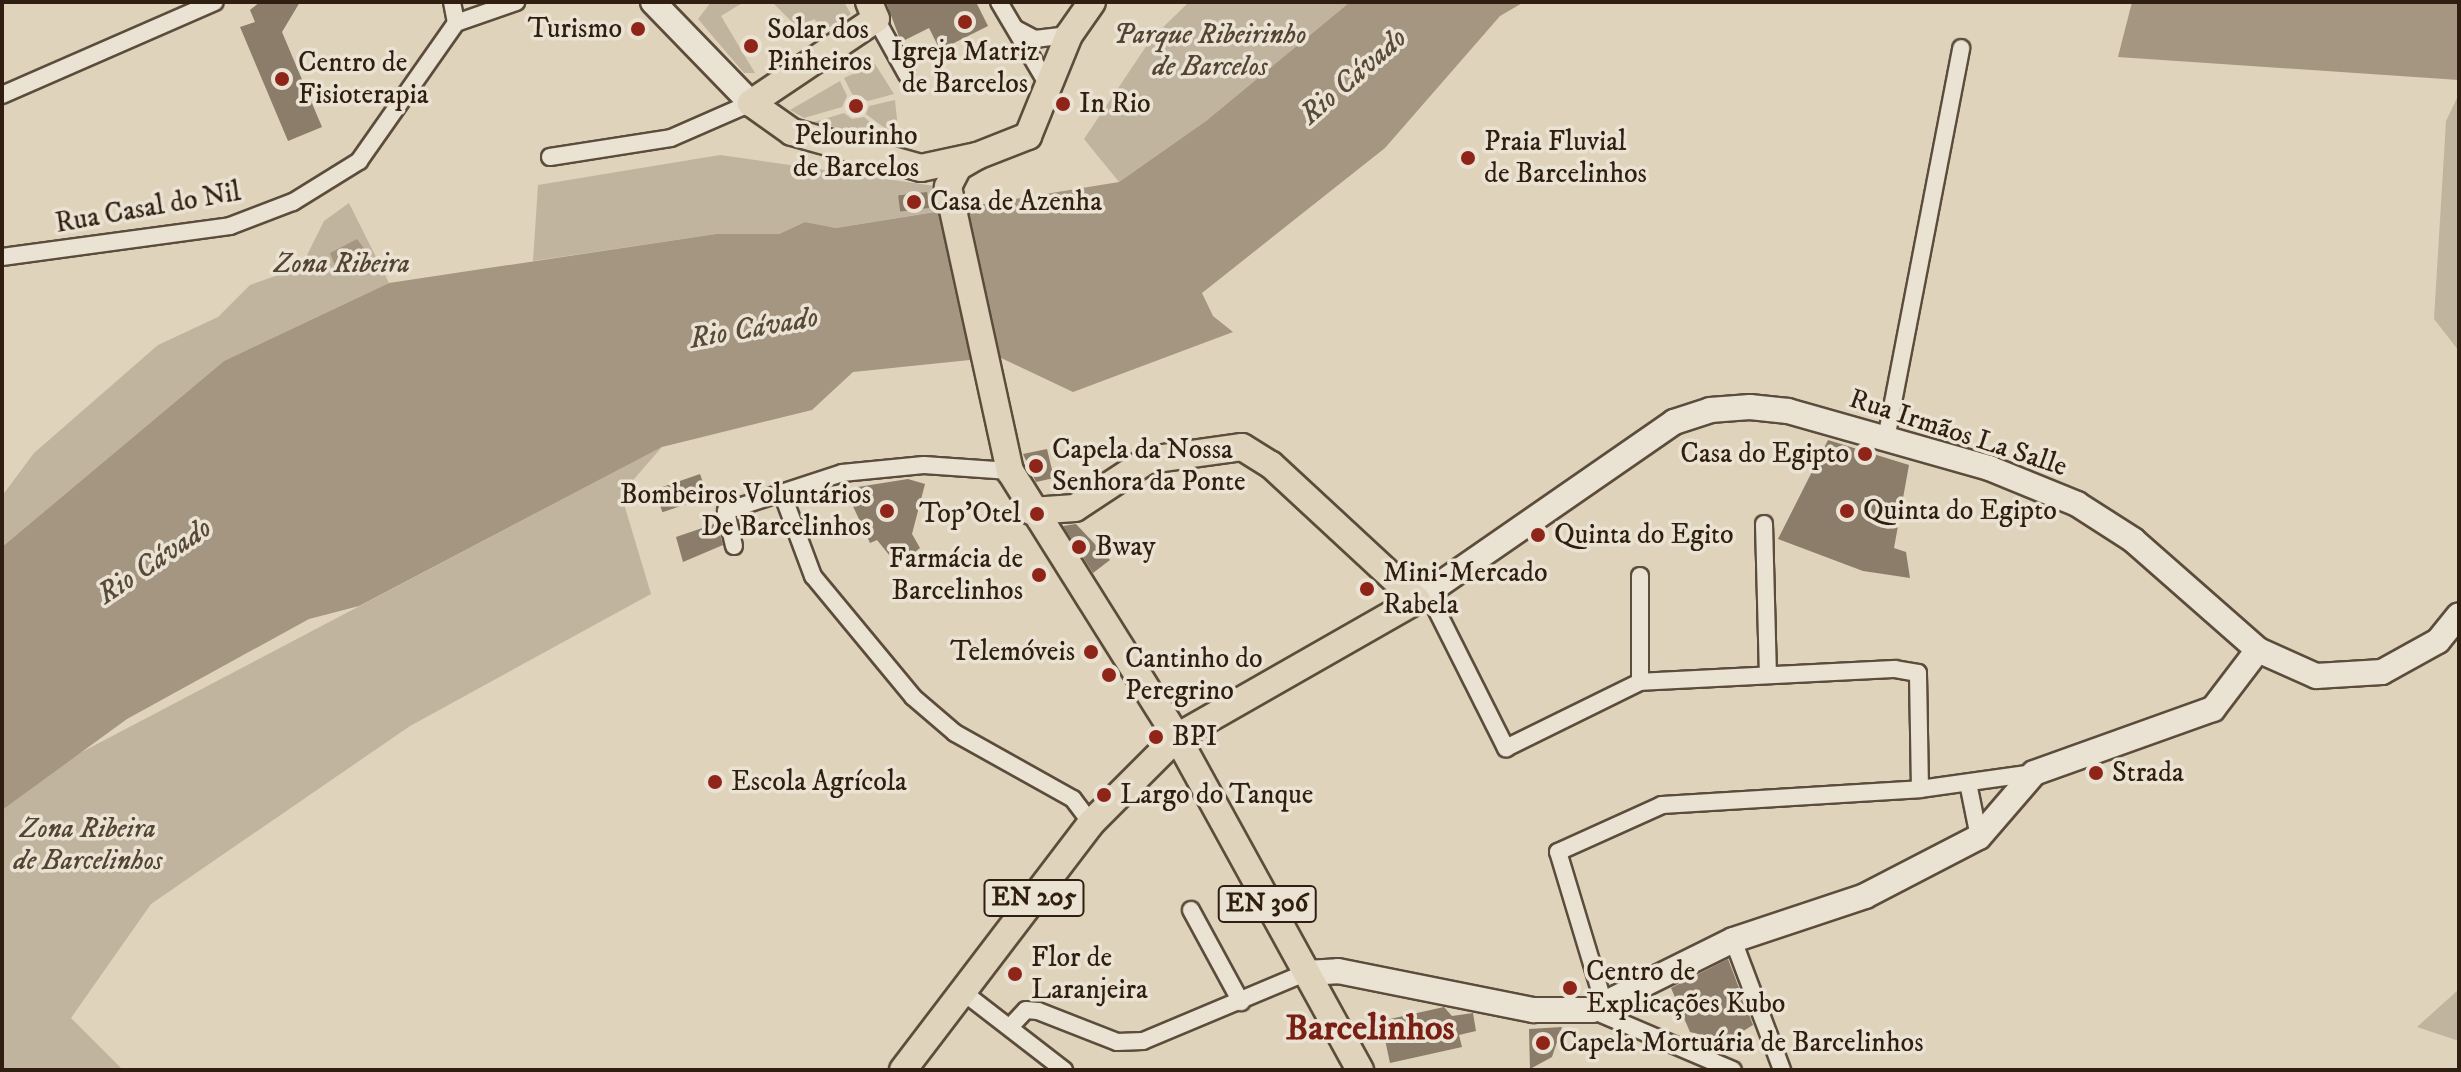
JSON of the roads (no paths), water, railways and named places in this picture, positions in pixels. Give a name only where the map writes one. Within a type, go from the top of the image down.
[{"type":"main road","points":[[1088,4],[1069,35],[1048,85],[1042,112],[1028,136],[958,167],[948,190],[1010,471],[1031,511],[1177,737]]},
{"type":"main road","points":[[872,11],[751,103],[792,132],[921,168],[948,190]]},
{"type":"main road","points":[[921,168],[977,156]]},
{"type":"main road","points":[[1031,511],[1075,508],[1148,460],[1242,447],[1271,465],[1423,596]]},
{"type":"main road","name":"EN 205","points":[[903,1070],[1091,823],[1177,737],[1423,596]]},
{"type":"main road","name":"EN 306","points":[[1177,737],[1360,1070]]},
{"type":"street","points":[[2,95],[215,2]]},
{"type":"street","points":[[452,2],[456,23],[516,2]]},
{"type":"street","points":[[550,157],[671,138],[751,103],[653,2]]},
{"type":"street","points":[[999,2],[1048,85]]},
{"type":"street","points":[[872,11],[907,75]]},
{"type":"street","name":"Rua Casal do Nil","points":[[2,257],[230,226],[293,202],[359,161],[456,23]]},
{"type":"street","points":[[1015,29],[1035,39],[1069,35]]},
{"type":"street","points":[[1886,439],[1961,48]]},
{"type":"street","name":"Rua Irmãos La Salle","points":[[1423,596],[1649,437],[1710,410],[1788,411],[1989,468],[2077,504],[2133,540],[2258,650],[2316,676],[2382,672],[2438,641],[2459,615]]},
{"type":"street","points":[[734,546],[726,511],[842,473],[924,465],[1010,471]]},
{"type":"street","points":[[782,493],[813,576],[913,697],[955,733],[1073,799],[1091,823]]},
{"type":"street","points":[[1764,524],[1768,673]]},
{"type":"street","points":[[1640,576],[1640,682]]},
{"type":"street","points":[[1423,596],[1506,748],[1640,682],[1768,673],[1918,673],[1920,789]]},
{"type":"street","points":[[1598,1007],[1558,852],[1662,805],[1920,789],[2034,773],[2213,709],[2258,650]]},
{"type":"street","points":[[1010,1027],[1026,1010],[1038,1011],[1117,1042],[1143,1041],[1305,973],[1338,971],[1534,1010],[1598,1007],[1733,940],[1865,896],[1979,837],[2034,773]]},
{"type":"street","points":[[1968,783],[1979,837]]},
{"type":"street","points":[[1191,910],[1241,1002]]},
{"type":"street","points":[[1733,940],[1782,1070]]},
{"type":"street","points":[[963,992],[1064,1070]]},
{"type":"street","points":[[1598,1007],[1733,1070]]},
{"type":"water","name":"Rio Cávado","points":[[1350,2],[1524,2],[1500,16],[1385,148],[1202,293],[1213,316],[1233,332],[1073,392],[999,357],[853,372],[812,410],[662,447],[359,606],[309,619],[127,719],[2,810],[2,547],[224,361],[389,283],[716,234],[779,234],[805,222],[836,228],[1119,182],[1206,121]]},
{"type":"water","points":[[2132,2],[2459,2],[2459,80],[2118,57]]},
{"type":"water","points":[[357,239],[370,257],[339,276],[330,253]]},
{"type":"place","name":"Igreja Matriz de Barcelos","points":[[965,22]]},
{"type":"place","name":"Turismo","points":[[638,29]]},
{"type":"place","name":"Solar dos Pinheiros","points":[[751,46]]},
{"type":"place","name":"Centro de Fisioterapia","points":[[282,79]]},
{"type":"place","name":"In Rio","points":[[1063,104]]},
{"type":"place","name":"Pelourinho de Barcelos","points":[[856,106]]},
{"type":"place","name":"Praia Fluvial de Barcelinhos","points":[[1468,158]]},
{"type":"place","name":"Casa de Azenha","points":[[914,202]]},
{"type":"place","name":"Casa do Egipto","points":[[1865,454]]},
{"type":"place","name":"Capela da Nossa Senhora da Ponte","points":[[1036,466]]},
{"type":"place","name":"Bombeiros Voluntários De Barcelinhos","points":[[887,511]]},
{"type":"place","name":"Quinta do Egipto","points":[[1847,511]]},
{"type":"place","name":"Top’Otel","points":[[1037,514]]},
{"type":"place","name":"Quinta do Egito","points":[[1538,535]]},
{"type":"place","name":"Bway","points":[[1079,547]]},
{"type":"place","name":"Farmácia de Barcelinhos","points":[[1039,575]]},
{"type":"place","name":"Mini-Mercado Rabela","points":[[1367,589]]},
{"type":"place","name":"Telemóveis","points":[[1091,652]]},
{"type":"place","name":"Cantinho do Peregrino","points":[[1109,675]]},
{"type":"place","name":"BPI","points":[[1156,737]]},
{"type":"place","name":"Strada","points":[[2096,773]]},
{"type":"place","name":"Escola Agrícola","points":[[715,782]]},
{"type":"place","name":"Largo do Tanque","points":[[1104,795]]},
{"type":"place","name":"Flor de Laranjeira","points":[[1015,974]]},
{"type":"place","name":"Centro de Explicações Kubo","points":[[1570,988]]},
{"type":"place","name":"Capela Mortuária de Barcelinhos","points":[[1543,1043]]},
{"type":"district","name":"Barcelinhos","points":[[1370,1029]]},
{"type":"park label","name":"Parque Ribeirinho de Barcelos","points":[[1210,51]]},
{"type":"park label","name":"Zona Ribeira","points":[[342,264]]},
{"type":"park label","name":"Zona Ribeira de Barcelinhos","points":[[88,845]]}]
